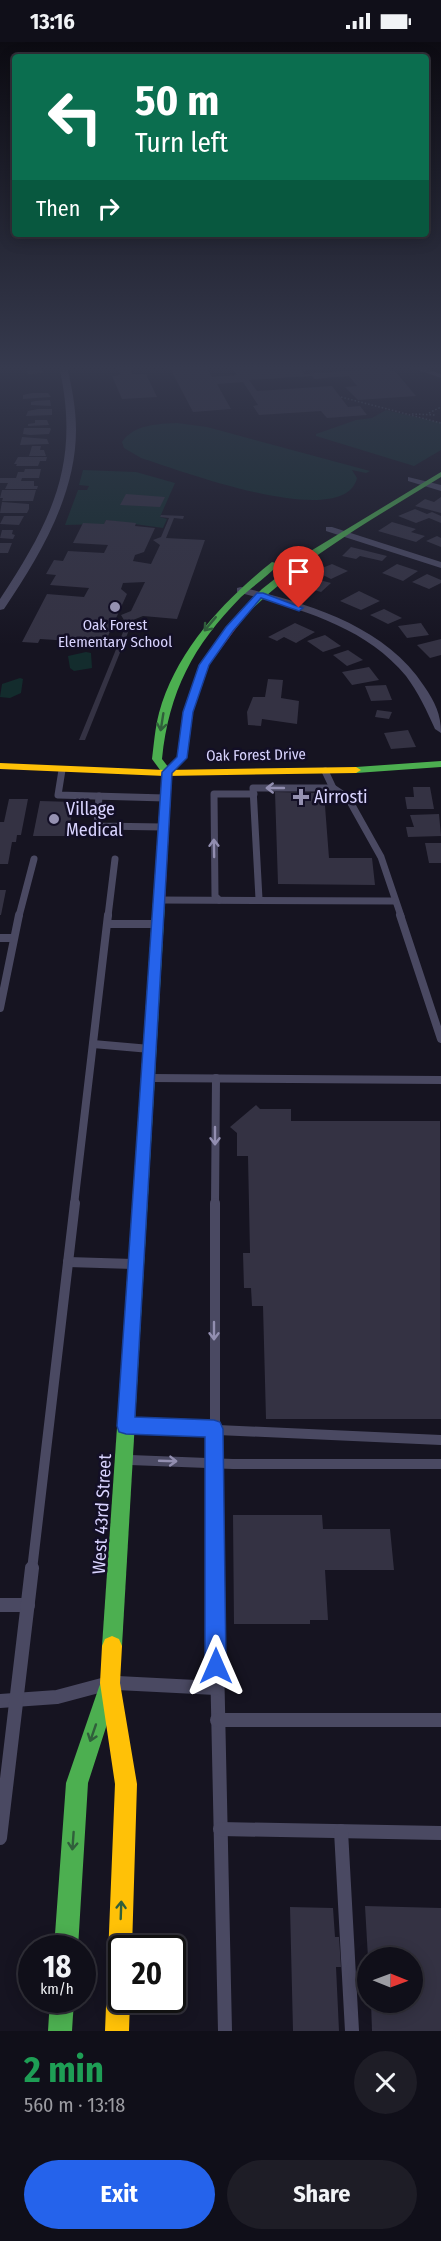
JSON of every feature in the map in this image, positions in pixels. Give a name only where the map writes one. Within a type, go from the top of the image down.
[{"type":"main road","name":"West 43rd Street","points":[[117,2031],[126,1784],[110,1683],[167,772],[157,759],[164,710],[185,662],[195,646],[241,590],[291,552],[441,460]]},
{"type":"main road","points":[[167,772],[182,758],[188,712],[204,665],[229,629],[260,595],[301,562],[348,535],[441,474]]},
{"type":"main road","name":"Oak Forest Drive","points":[[0,766],[62,770],[253,772],[325,771],[441,764]]},
{"type":"main road","name":"West 43rd Street","points":[[67,1935],[77,1783],[110,1683]]},
{"type":"main road","points":[[60,2031],[61,2013]]},
{"type":"street","points":[[0,607],[22,574],[58,507],[69,459]]},
{"type":"street","points":[[411,479],[441,488]]},
{"type":"street","points":[[329,529],[441,565]]},
{"type":"street","points":[[241,590],[332,620],[369,639],[402,665],[428,700],[441,729]]},
{"type":"lane","points":[[62,770],[57,795],[165,798]]},
{"type":"lane","points":[[325,771],[333,788],[348,798],[381,857],[441,1039]]},
{"type":"lane","points":[[253,772],[259,899]]},
{"type":"lane","points":[[219,900],[215,896],[214,794],[333,788]]},
{"type":"lane","points":[[99,796],[97,826],[163,827]]},
{"type":"lane","points":[[0,1008],[13,938],[34,859]]},
{"type":"lane","points":[[0,1838],[116,859]]},
{"type":"lane","points":[[158,900],[394,901]]},
{"type":"lane","points":[[108,924],[157,924]]},
{"type":"lane","points":[[0,938],[13,938]]},
{"type":"lane","points":[[93,1044],[151,1049]]},
{"type":"lane","points":[[149,1078],[441,1080]]},
{"type":"lane","points":[[216,1078],[214,1429],[216,1688],[225,2031]]},
{"type":"lane","points":[[68,1262],[136,1264]]},
{"type":"lane","points":[[126,1426],[441,1440]]},
{"type":"lane","points":[[123,1460],[441,1464]]},
{"type":"lane","points":[[0,1605],[28,1605]]},
{"type":"lane","points":[[0,1701],[57,1697],[110,1683],[216,1688]]},
{"type":"lane","points":[[217,1720],[441,1720]]},
{"type":"lane","points":[[220,1829],[441,1833]]},
{"type":"lane","points":[[341,1831],[352,2031]]},
{"type":"green space","points":[[143,459],[325,459],[370,471],[366,473],[352,470],[357,478],[345,493],[323,500],[292,499],[257,493]]},
{"type":"green space","points":[[391,459],[426,459],[414,466]]},
{"type":"green space","points":[[83,470],[136,472],[175,483],[160,517],[167,519],[163,528],[106,520],[104,524],[65,525],[78,490],[87,490],[89,486],[79,485]]},
{"type":"green space","points":[[91,653],[92,668],[74,671],[70,668],[68,656]]},
{"type":"green space","points":[[23,679],[21,693],[10,698],[0,697],[2,684]]},
{"type":"building","points":[[17,459],[47,459],[46,461],[40,461],[38,466],[16,466],[17,464],[14,464]]},
{"type":"building","points":[[25,469],[41,469],[39,478],[22,478],[21,481],[34,481],[34,486],[38,486],[37,489],[5,489],[8,483],[0,483],[0,478],[16,478],[18,472],[24,472]]},
{"type":"building","points":[[2,490],[36,490],[33,501],[2,501],[3,498],[0,498]]},
{"type":"building","points":[[126,494],[165,497],[160,507],[120,505]]},
{"type":"building","points":[[441,497],[441,513],[415,506],[425,499],[434,502]]},
{"type":"building","points":[[2,502],[29,504],[29,509],[27,513],[0,513]]},
{"type":"building","points":[[415,509],[441,516],[441,523],[429,518],[416,523],[398,516]]},
{"type":"building","points":[[161,515],[184,516],[183,519],[174,518],[166,538],[205,540],[177,619],[143,616],[133,620],[85,740],[79,740],[128,620],[124,620],[121,615],[131,611],[145,582],[123,583],[121,589],[127,594],[103,647],[84,646],[86,642],[40,639],[38,643],[22,642],[47,594],[84,597],[89,588],[50,585],[56,575],[46,574],[54,560],[63,561],[68,551],[104,553],[108,545],[73,543],[83,523],[104,524],[106,520],[136,523],[135,526],[155,528],[144,552],[135,555],[133,561],[151,564],[160,545],[153,540],[161,537],[169,518],[160,517]]},
{"type":"building","points":[[4,516],[24,516],[19,525],[0,524]]},
{"type":"building","points":[[392,522],[416,529],[411,532],[425,536],[416,542],[378,531]]},
{"type":"building","points":[[2,530],[13,530],[12,534],[15,535],[13,539],[0,538]]},
{"type":"building","points":[[437,536],[441,538],[441,547],[426,541]]},
{"type":"building","points":[[0,543],[12,543],[8,553],[0,553]]},
{"type":"building","points":[[351,547],[387,556],[382,561],[360,556],[356,559],[342,556]]},
{"type":"building","points":[[332,564],[348,571],[331,579],[315,571]]},
{"type":"building","points":[[397,564],[418,571],[403,581],[382,573]]},
{"type":"building","points":[[427,574],[441,580],[441,583],[429,589],[412,582]]},
{"type":"building","points":[[308,577],[331,583],[321,592],[314,590],[310,594],[294,590]]},
{"type":"building","points":[[359,591],[380,601],[361,610],[340,601]]},
{"type":"building","points":[[384,609],[402,618],[388,624],[370,615]]},
{"type":"building","points":[[295,623],[315,632],[296,643],[284,637],[277,641],[268,637]]},
{"type":"building","points":[[421,623],[429,635],[407,638],[398,626]]},
{"type":"building","points":[[325,635],[341,646],[323,652],[307,641]]},
{"type":"building","points":[[441,639],[441,655],[430,658],[417,645]]},
{"type":"building","points":[[348,650],[363,660],[347,666],[333,655]]},
{"type":"building","points":[[369,667],[379,680],[352,685],[342,672]]},
{"type":"building","points":[[268,679],[283,680],[281,698],[299,701],[297,724],[262,719],[261,726],[248,725],[247,712],[253,697],[265,697]]},
{"type":"building","points":[[386,685],[392,700],[371,701],[365,686]]},
{"type":"building","points":[[377,710],[392,712],[389,719],[375,717]]},
{"type":"building","points":[[408,730],[416,747],[391,749],[384,733]]},
{"type":"building","points":[[413,787],[430,787],[434,809],[407,809],[405,797],[414,797]]},
{"type":"building","points":[[275,792],[324,793],[329,858],[372,858],[375,885],[278,884]]},
{"type":"building","points":[[9,799],[28,799],[21,835],[17,835],[16,842],[12,842],[8,864],[0,864],[0,822],[4,822]]},
{"type":"building","name":"Village Medical","points":[[40,801],[74,802],[68,836],[33,836]]},
{"type":"building","points":[[439,814],[441,836],[408,837],[406,827],[414,827],[410,815]]},
{"type":"building","points":[[425,843],[441,843],[441,863],[429,863]]},
{"type":"building","points":[[0,890],[6,890],[1,915],[0,915]]},
{"type":"building","points":[[256,1105],[260,1109],[291,1109],[291,1121],[440,1121],[441,1419],[266,1419],[263,1306],[252,1306],[251,1288],[244,1288],[243,1253],[250,1253],[248,1156],[237,1156],[237,1133],[230,1127]]},
{"type":"building","points":[[233,1515],[322,1515],[323,1529],[390,1529],[394,1570],[325,1570],[328,1620],[310,1620],[310,1624],[234,1624]]},
{"type":"building","points":[[365,1906],[441,1908],[441,2031],[372,2031],[371,2013],[423,2013],[423,1947],[367,1947]]},
{"type":"building","points":[[290,1907],[333,1908],[335,1937],[339,1937],[341,1967],[336,1967],[339,2031],[293,2031]]},
{"type":"traffic: fast","points":[[244,612],[265,591],[312,554],[441,474]]},
{"type":"traffic: fast","points":[[167,772],[157,759],[161,727],[165,709],[183,666],[224,610],[275,564]]},
{"type":"traffic: fast","points":[[356,770],[441,764]]},
{"type":"traffic: fast","points":[[112,1646],[159,902]]},
{"type":"traffic: fast","points":[[67,1935],[77,1783],[109,1687]]},
{"type":"traffic: fast","points":[[60,2031],[61,2013]]},
{"type":"traffic: slow","points":[[0,766],[165,773],[356,770]]},
{"type":"traffic: slow","points":[[112,1646],[110,1683],[126,1784],[117,2031]]},
{"type":"traffic: jam","points":[[159,902],[167,772],[182,758],[188,712],[204,665],[244,612]]},
{"type":"place","name":"Oak Forest Elementary School","points":[[115,607]]},
{"type":"place","name":"Airrosti","points":[[301,797]]},
{"type":"place","name":"Village Medical","points":[[54,819]]},
{"type":"route","points":[[216,1666],[214,1429],[126,1426],[166,783],[167,772],[182,758],[188,712],[204,665],[229,629],[260,595],[299,608]]}]
